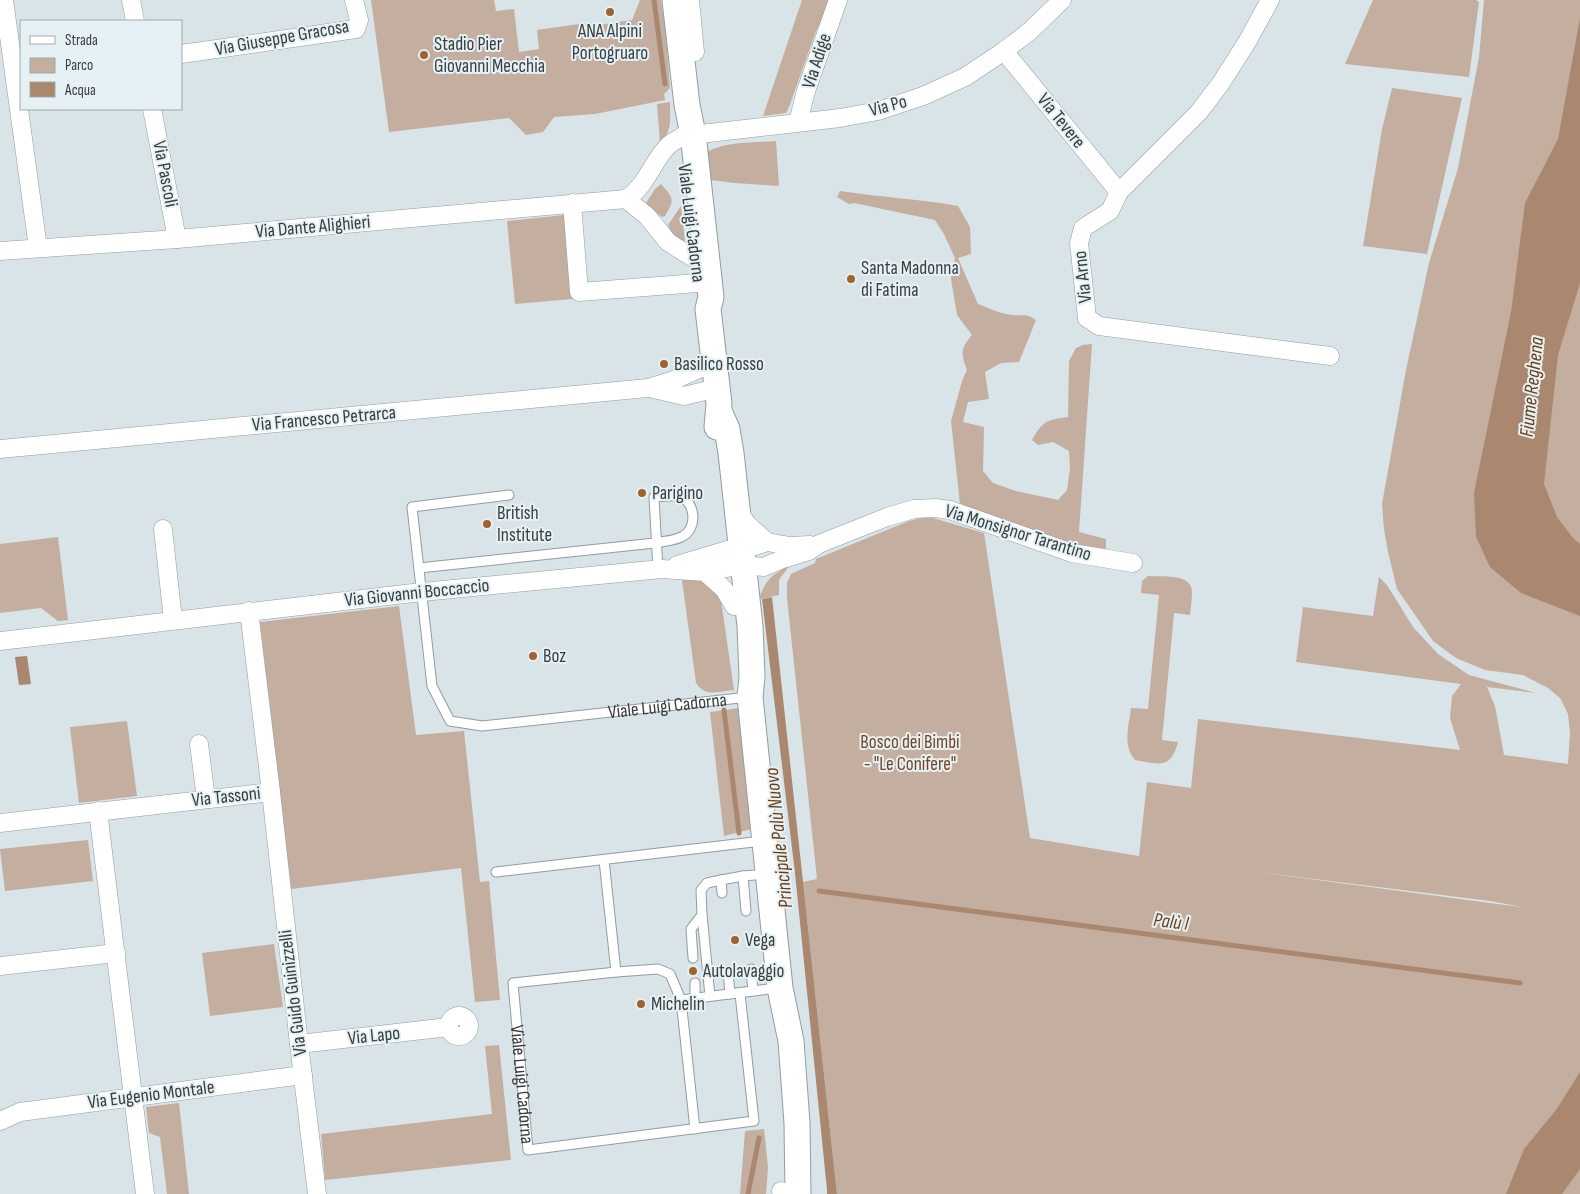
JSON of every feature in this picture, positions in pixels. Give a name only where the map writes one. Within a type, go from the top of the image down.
[{"type":"main road","name":"Viale Luigi Cadorna","points":[[674,0],[687,105],[700,268],[711,297],[708,309],[718,401],[715,438],[716,462],[739,559]]},
{"type":"main road","name":"Viale Luigi Cadorna","points":[[718,401],[727,429],[737,502],[744,677],[750,696],[780,988],[791,1041],[797,1123],[790,1193]]},
{"type":"main road","name":"Viale Luigi Cadorna","points":[[741,603],[750,626],[752,677],[750,696]]},
{"type":"street","points":[[4,0],[6,67],[38,248]]},
{"type":"street","points":[[131,0],[135,20]]},
{"type":"street","name":"Via Giuseppe Gracosa","points":[[182,54],[356,29],[359,20],[354,0]]},
{"type":"street","points":[[680,55],[695,52],[690,0]]},
{"type":"street","name":"Via Adige","points":[[798,122],[806,91],[838,0]]},
{"type":"street","name":"Via Po","points":[[688,135],[840,118],[878,111],[923,96],[965,77],[1004,51],[1030,31],[1062,0]]},
{"type":"street","name":"Via Arno","points":[[1270,0],[1247,42],[1221,83],[1199,112],[1118,192],[1110,212],[1083,228],[1079,243],[1087,318],[1099,326],[1330,356]]},
{"type":"street","name":"Via Tevere","points":[[1004,51],[1118,192]]},
{"type":"street","name":"Via Pascoli","points":[[152,110],[177,239]]},
{"type":"street","points":[[688,135],[669,144],[635,194],[626,199],[647,216],[668,242],[700,268]]},
{"type":"street","name":"Via Dante Alighieri","points":[[0,251],[177,239],[626,199]]},
{"type":"street","points":[[572,204],[579,292],[700,268]]},
{"type":"street","name":"Via Francesco Petrarca","points":[[0,449],[648,388],[674,380],[714,362]]},
{"type":"street","name":"Via Francesco Petrarca","points":[[648,388],[718,401]]},
{"type":"street","points":[[737,502],[747,524],[767,542]]},
{"type":"street","name":"Via Monsignor Tarantino","points":[[739,559],[780,560],[809,551],[819,544],[887,517],[914,509],[935,508],[950,510],[1072,553],[1133,563]]},
{"type":"street","points":[[163,529],[173,620]]},
{"type":"street","name":"Via Monsignor Tarantino","points":[[739,559],[749,548],[767,542],[790,546],[819,544]]},
{"type":"street","points":[[739,559],[741,603]]},
{"type":"street","name":"Via Giovanni Boccaccio","points":[[0,641],[422,592],[660,569],[694,561],[739,559]]},
{"type":"street","name":"Via Giovanni Boccaccio","points":[[660,569],[704,572],[739,559]]},
{"type":"street","name":"Viale Luigi Cadorna","points":[[739,559],[743,618],[750,626]]},
{"type":"street","points":[[704,572],[741,603]]},
{"type":"street","name":"Via Tassoni","points":[[0,823],[271,792],[249,611]]},
{"type":"street","points":[[199,744],[206,799]]},
{"type":"street","name":"Via Guido Guinizzelli","points":[[271,792],[317,1194]]},
{"type":"street","points":[[98,811],[145,1194]]},
{"type":"street","points":[[0,966],[116,953]]},
{"type":"street","name":"Via Lapo","points":[[299,1044],[449,1028]]},
{"type":"street","name":"Via Eugenio Montale","points":[[0,1121],[20,1112],[303,1075]]},
{"type":"lane","points":[[422,592],[412,507],[509,495]]},
{"type":"lane","points":[[419,568],[656,543],[682,537],[689,532],[693,512],[689,503],[676,495],[654,497],[656,543],[660,569]]},
{"type":"lane","name":"Viale Luigi Cadorna","points":[[422,592],[432,686],[450,721],[482,726],[750,696]]},
{"type":"lane","points":[[496,872],[765,841]]},
{"type":"lane","points":[[604,860],[616,972]]},
{"type":"lane","points":[[710,996],[701,890],[706,883],[743,876],[768,874]]},
{"type":"lane","points":[[743,876],[746,911]]},
{"type":"lane","points":[[721,880],[722,893]]},
{"type":"lane","points":[[693,958],[691,929],[702,915]]},
{"type":"lane","name":"Viale Luigi Cadorna","points":[[695,1129],[681,1000],[670,974],[658,969],[512,983],[528,1150],[695,1129],[754,1121],[735,994]]},
{"type":"lane","points":[[751,969],[753,992]]},
{"type":"lane","points":[[728,971],[735,994]]},
{"type":"lane","points":[[694,983],[695,998]]},
{"type":"lane","points":[[681,1000],[780,988]]},
{"type":"green space","points":[[371,0],[494,0],[496,11],[514,9],[519,52],[539,49],[537,30],[593,22],[593,26],[632,20],[640,0],[661,0],[666,34],[670,88],[664,94],[665,100],[595,114],[554,117],[543,132],[526,135],[509,118],[389,132]]},
{"type":"green space","points":[[802,0],[831,0],[815,34],[786,113],[763,116]]},
{"type":"green space","points":[[1373,0],[1476,0],[1479,2],[1469,77],[1345,64]]},
{"type":"green space","name":"Bosco dei Bimbi - \"Le Conifere\"","points":[[1484,0],[1580,0],[1580,1194],[837,1194],[803,882],[817,879],[787,598],[787,583],[791,574],[815,563],[816,559],[909,521],[921,518],[933,518],[984,533],[1030,838],[1139,856],[1147,782],[1191,788],[1198,719],[1460,750],[1450,718],[1452,696],[1461,684],[1296,662],[1303,607],[1373,616],[1379,577],[1387,585],[1413,627],[1438,654],[1469,675],[1536,693],[1487,687],[1495,706],[1504,755],[1568,764],[1570,733],[1568,714],[1560,698],[1548,688],[1523,675],[1485,670],[1456,658],[1433,641],[1397,589],[1384,529],[1382,504],[1406,370],[1429,263],[1458,168],[1479,57]],"holes":[[[1250,871],[1490,901],[1528,908]]]},
{"type":"green space","points":[[1392,88],[1462,98],[1427,254],[1363,246],[1382,129]]},
{"type":"green space","points":[[670,102],[669,129],[660,143],[657,104]]},
{"type":"green space","points":[[776,141],[779,186],[702,179],[706,152],[731,144]]},
{"type":"green space","points":[[661,184],[672,199],[665,216],[662,217],[646,203],[655,189]]},
{"type":"green space","points":[[840,191],[958,206],[970,227],[971,254],[958,258],[978,304],[995,311],[1027,316],[1036,320],[1019,362],[1001,363],[985,372],[989,399],[968,402],[963,422],[984,427],[983,471],[993,483],[1016,491],[1058,500],[1067,490],[1070,468],[1069,451],[1053,442],[1038,445],[1032,440],[1046,422],[1068,417],[1069,361],[1076,348],[1092,344],[1079,532],[1106,539],[1106,551],[1061,543],[960,504],[951,421],[967,370],[963,352],[965,344],[972,335],[957,315],[951,279],[955,258],[935,220],[854,203],[849,204],[837,197]]},
{"type":"green space","points":[[681,206],[685,241],[674,236],[668,225]]},
{"type":"green space","points":[[564,215],[572,299],[515,304],[507,221]]},
{"type":"green space","points":[[58,537],[68,620],[58,621],[41,608],[0,613],[0,544]]},
{"type":"green space","points":[[789,566],[779,580],[779,595],[759,599],[770,579]]},
{"type":"green space","points":[[681,573],[690,573],[710,585],[721,600],[734,690],[708,692],[700,688],[696,683]]},
{"type":"green space","points":[[1148,576],[1167,576],[1187,581],[1192,591],[1190,615],[1174,613],[1162,740],[1178,742],[1172,757],[1162,763],[1135,760],[1127,742],[1131,708],[1148,709],[1159,595],[1141,593],[1142,581]]},
{"type":"green space","points":[[399,606],[416,735],[464,731],[480,882],[489,881],[500,1000],[475,1002],[461,868],[291,889],[260,622]]},
{"type":"green space","points":[[740,708],[752,829],[724,836],[710,712]]},
{"type":"green space","points":[[127,721],[137,796],[79,803],[70,727]]},
{"type":"green space","points":[[88,840],[93,881],[5,891],[0,849]]},
{"type":"green space","points":[[274,944],[283,1007],[210,1016],[202,953]]},
{"type":"green space","points":[[499,1045],[511,1160],[325,1180],[321,1134],[492,1114],[485,1046]]},
{"type":"green space","points":[[179,1103],[189,1194],[167,1194],[160,1137],[149,1133],[146,1107]]},
{"type":"green space","points":[[764,1129],[768,1167],[766,1194],[740,1194],[745,1131]]},
{"type":"water","name":"Fiume Reghena","points":[[1580,18],[1580,283],[1558,355],[1544,484],[1557,517],[1580,544],[1580,616],[1521,593],[1490,567],[1476,537],[1474,493],[1511,312],[1525,203],[1558,139]]},
{"type":"water","points":[[772,597],[837,1194],[827,1194],[795,873],[762,599]]},
{"type":"water","points":[[27,656],[31,684],[19,685],[15,657]]},
{"type":"water","points":[[1580,1072],[1580,1169],[1562,1194],[1506,1194],[1524,1149],[1556,1110]]},
{"type":"waterway","points":[[654,0],[665,84]]},
{"type":"waterway","points":[[724,710],[739,833]]},
{"type":"waterway","name":"Palù I","points":[[819,891],[1520,983]]},
{"type":"waterway","points":[[748,1194],[759,1138]]},
{"type":"place","name":"ANA Alpini Portogruaro","points":[[610,12]]},
{"type":"place","name":"Stadio Pier Giovanni Mecchia","points":[[424,55]]},
{"type":"place","name":"Santa Madonna di Fatima","points":[[851,279]]},
{"type":"place","name":"Basilico Rosso","points":[[664,364]]},
{"type":"place","name":"Parigino","points":[[642,493]]},
{"type":"place","name":"British Institute","points":[[487,524]]},
{"type":"place","name":"Boz","points":[[533,656]]},
{"type":"place","name":"Vega","points":[[735,940]]},
{"type":"place","name":"Autolavaggio","points":[[693,971]]},
{"type":"place","name":"Michelin","points":[[641,1004]]},
{"type":"water label","name":"Principale Palù Nuovo","points":[[779,838]]}]
